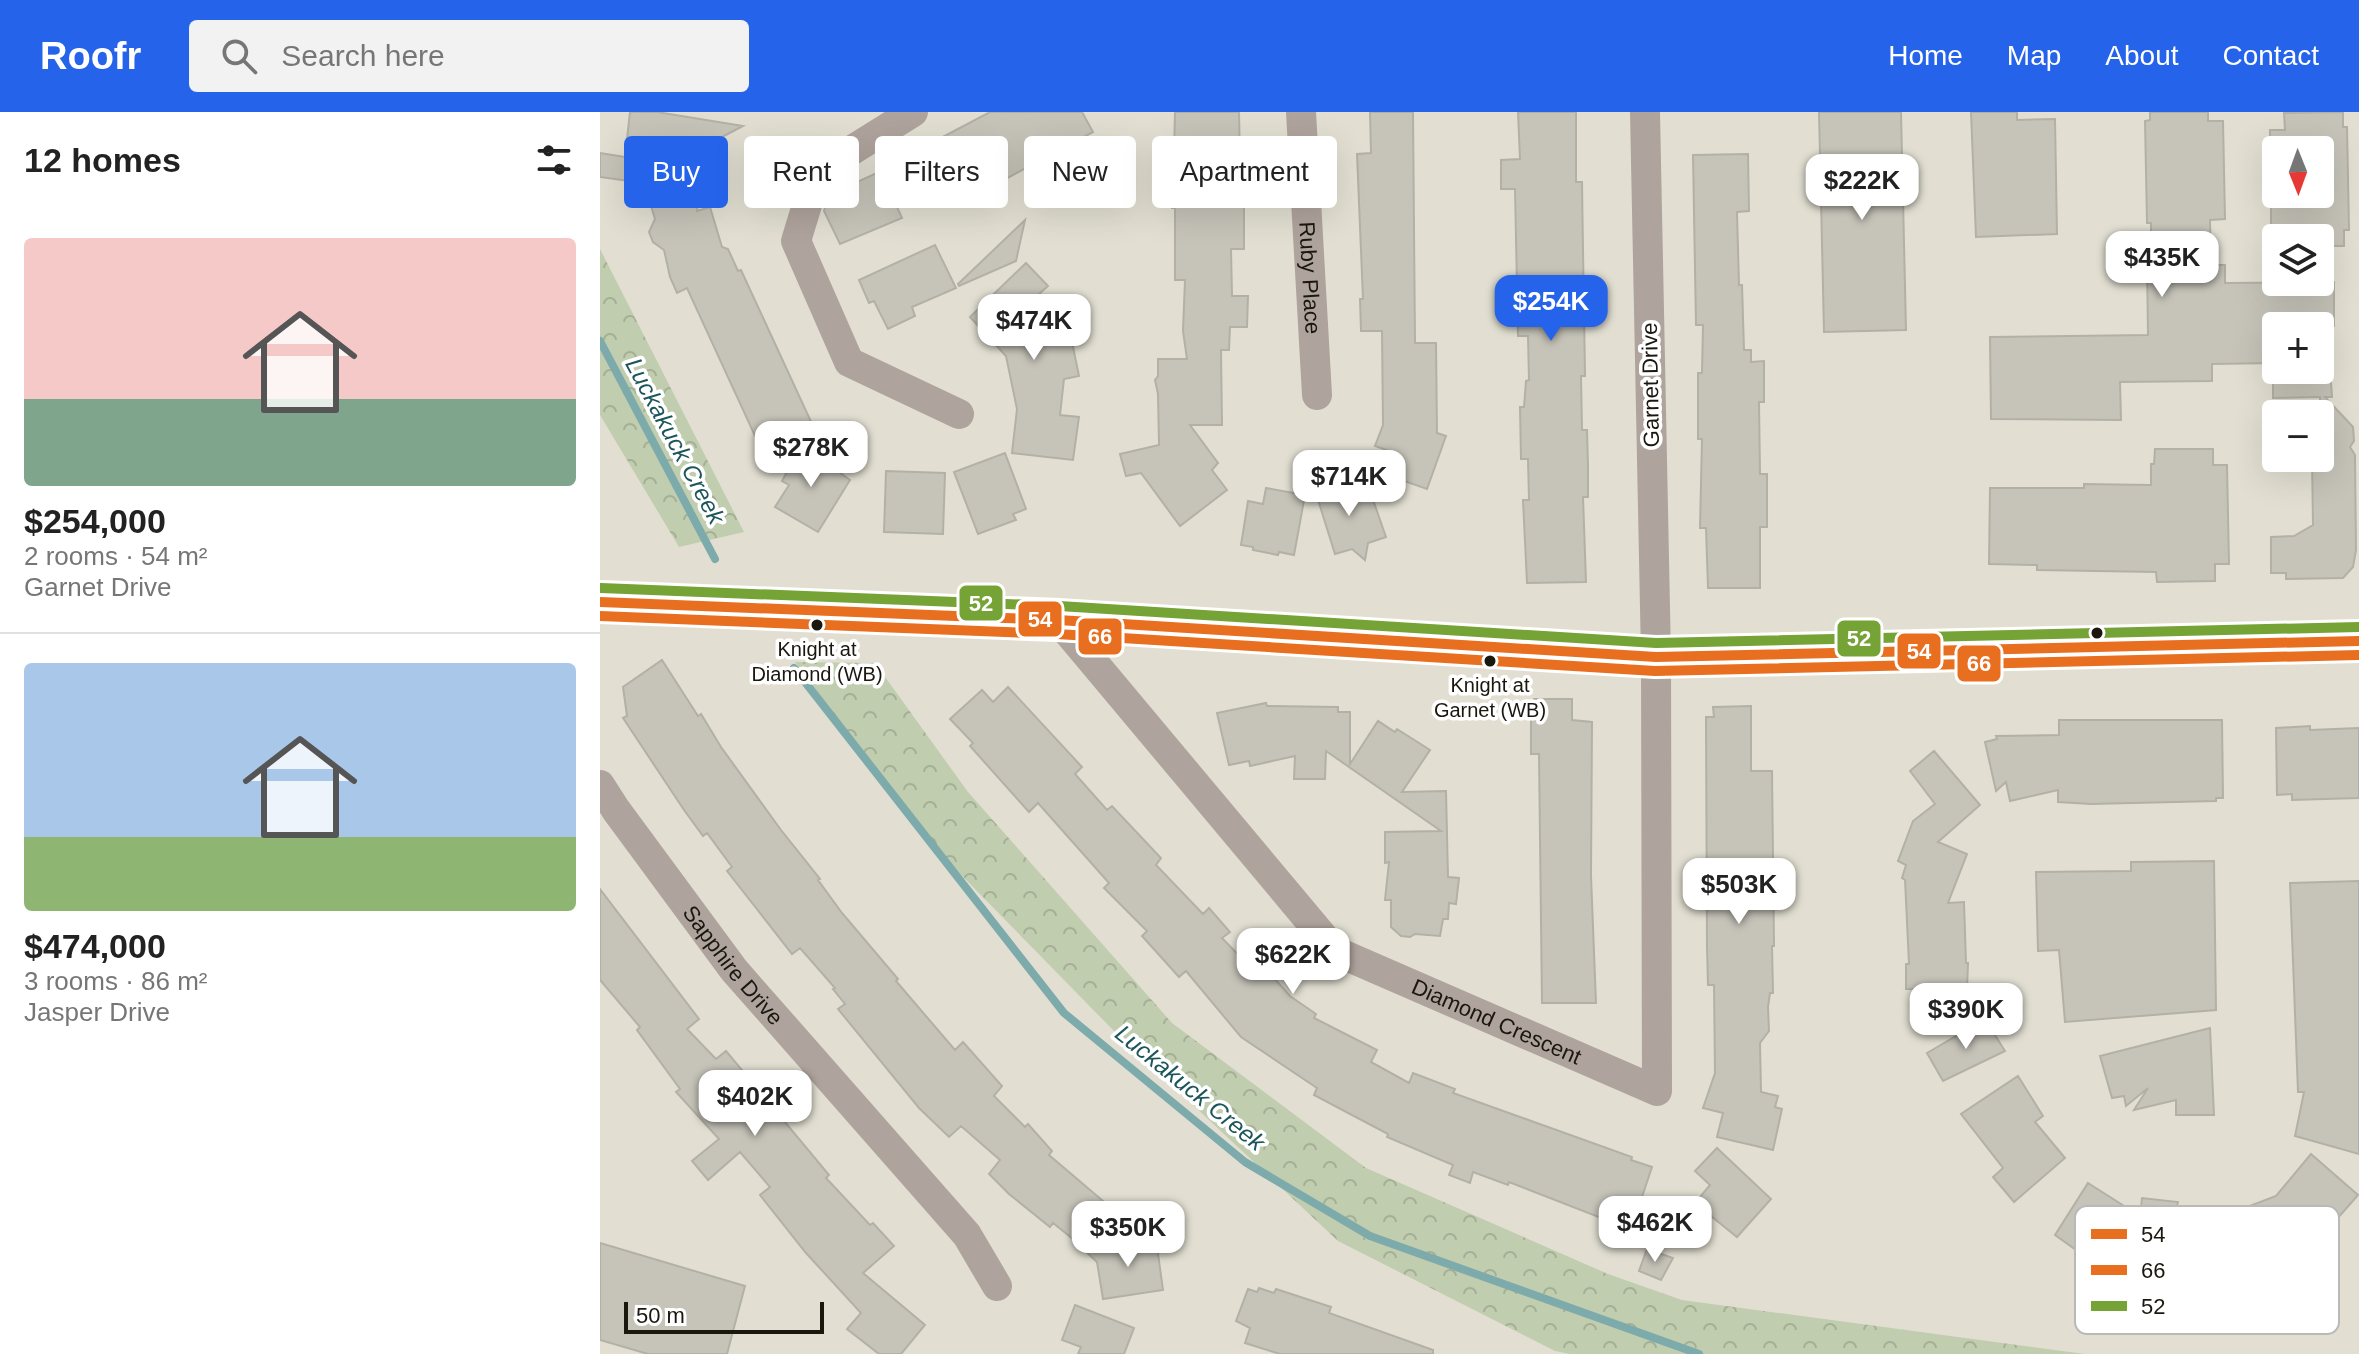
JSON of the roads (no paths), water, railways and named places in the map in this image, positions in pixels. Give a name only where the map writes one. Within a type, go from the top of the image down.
[{"type":"street","points":[[913,112],[817,172],[796,241],[849,362],[959,414]]},
{"type":"street","name":"Ruby Place","points":[[1301,112],[1317,395]]},
{"type":"street","name":"Garnet Drive","points":[[1645,112],[1656,657]]},
{"type":"street","points":[[600,602],[1058,620],[1656,657],[2359,641]]},
{"type":"street","name":"Diamond Crescent","points":[[1058,620],[1335,951],[1657,1091],[1656,657]]},
{"type":"street","name":"Sapphire Drive","points":[[600,785],[734,970],[967,1235],[997,1286]]},
{"type":"waterway","name":"Luckakuck Creek","points":[[600,341],[715,559]]},
{"type":"waterway","name":"Luckakuck Creek","points":[[794,668],[1064,1013],[1245,1162],[1370,1236],[1699,1354]]},
{"type":"place","name":"Knight at Diamond (WB)","points":[[817,625]]},
{"type":"place","name":"Knight at Garnet (WB)","points":[[1490,661]]}]
